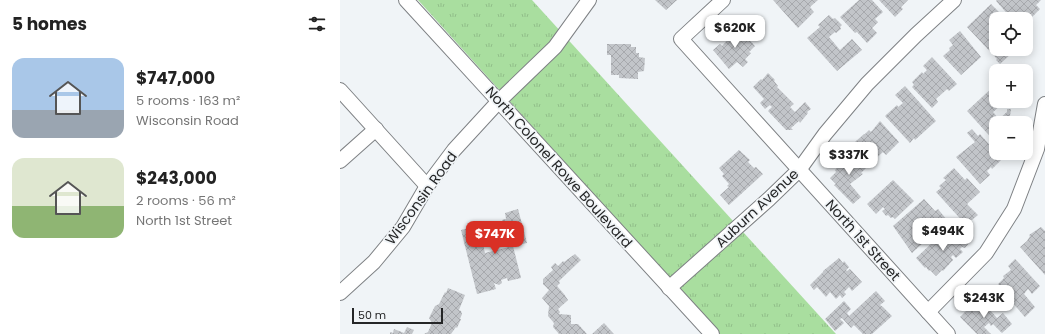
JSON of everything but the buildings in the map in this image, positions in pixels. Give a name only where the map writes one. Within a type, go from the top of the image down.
[{"type":"street","name":"North Colonel Rowe Boulevard","points":[[406,0],[712,334]]},
{"type":"street","name":"Wisconsin Road","points":[[340,292],[374,262],[403,226],[427,186],[454,150],[499,101],[555,47],[589,0]]},
{"type":"street","name":"North 1st Street","points":[[723,0],[681,39],[948,334]]},
{"type":"street","name":"Auburn Avenue","points":[[669,288],[769,199],[799,170],[866,84],[954,0]]},
{"type":"street","points":[[340,90],[427,186]]},
{"type":"street","points":[[928,312],[986,253],[1014,209],[1037,149],[1045,104]]},
{"type":"street","points":[[340,161],[376,129]]},
{"type":"green space","points":[[418,0],[532,0],[836,334],[720,334]]}]
